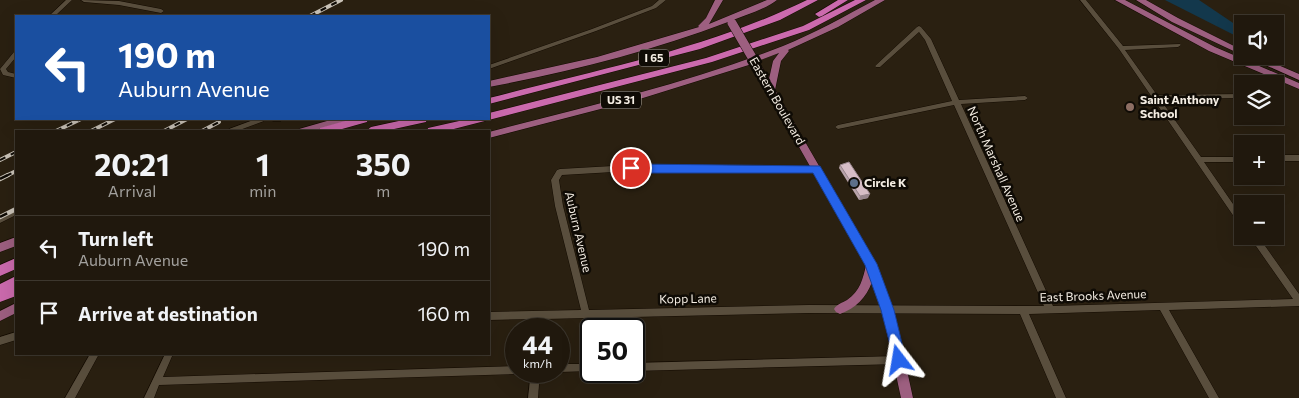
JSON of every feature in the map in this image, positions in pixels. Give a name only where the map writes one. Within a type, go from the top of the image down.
[{"type":"highway","name":"I 65","points":[[490,101],[686,50],[772,21],[814,0]]},
{"type":"highway","name":"I 65","points":[[490,117],[709,60],[800,24],[844,0]]},
{"type":"highway","points":[[709,60],[806,28],[862,0]]},
{"type":"highway","points":[[327,130],[361,120]]},
{"type":"highway","points":[[375,130],[418,120]]},
{"type":"highway","points":[[436,130],[478,120]]},
{"type":"highway","points":[[0,270],[15,264]]},
{"type":"highway","points":[[0,290],[15,282]]},
{"type":"highway","points":[[0,297],[15,291]]},
{"type":"main road","points":[[697,29],[709,19],[719,0]]},
{"type":"main road","name":"Eastern Boulevard","points":[[719,0],[871,264],[888,310],[907,398]]},
{"type":"main road","points":[[490,84],[550,70],[731,21],[773,0]]},
{"type":"main road","name":"US 31","points":[[490,135],[706,77],[788,48],[848,20],[881,0]]},
{"type":"main road","points":[[1119,0],[1212,49],[1299,86]]},
{"type":"main road","points":[[1140,0],[1182,24],[1234,49]]},
{"type":"main road","points":[[771,91],[777,61],[788,48]]},
{"type":"main road","points":[[1270,65],[1299,77]]},
{"type":"main road","points":[[306,130],[340,120]]},
{"type":"main road","points":[[0,248],[15,241]]},
{"type":"main road","points":[[840,309],[853,303],[864,293],[871,264]]},
{"type":"main road","points":[[0,316],[15,308]]},
{"type":"street","points":[[53,15],[68,0]]},
{"type":"street","points":[[84,0],[119,3],[161,11]]},
{"type":"street","points":[[490,66],[599,28],[654,7],[663,0]]},
{"type":"street","points":[[1083,0],[1121,48],[1234,211]]},
{"type":"street","name":"North Marshall Avenue","points":[[878,66],[919,28],[928,39],[1050,310]]},
{"type":"street","points":[[1121,48],[1178,46]]},
{"type":"street","points":[[0,64],[15,53]]},
{"type":"street","points":[[15,53],[3,69],[5,74],[15,76]]},
{"type":"street","points":[[1155,97],[1234,96]]},
{"type":"street","points":[[838,127],[957,102],[1025,98]]},
{"type":"street","points":[[234,130],[259,120]]},
{"type":"street","points":[[1296,158],[1299,165]]},
{"type":"street","points":[[1198,160],[1234,159]]},
{"type":"street","name":"Auburn Avenue","points":[[586,314],[559,206],[555,180],[560,172],[622,168],[816,169]]},
{"type":"street","points":[[0,220],[15,212]]},
{"type":"street","points":[[1258,245],[1299,302]]},
{"type":"street","name":"East Brooks Avenue","points":[[888,310],[1050,310],[1299,302]]},
{"type":"street","points":[[1162,306],[1214,398]]},
{"type":"street","name":"Kopp Lane","points":[[490,316],[840,309],[888,310]]},
{"type":"street","points":[[1023,310],[1061,398]]},
{"type":"street","points":[[0,341],[15,336]]},
{"type":"street","points":[[70,398],[93,355]]},
{"type":"street","points":[[149,398],[169,355]]},
{"type":"street","points":[[645,366],[899,360]]},
{"type":"street","points":[[157,381],[505,370]]},
{"type":"street","points":[[533,398],[535,383]]},
{"type":"water","points":[[1165,0],[1199,0],[1234,24],[1234,35]]},
{"type":"building","points":[[849,162],[870,194],[860,196],[840,165]]},
{"type":"railway","points":[[312,15],[341,0]]},
{"type":"railway","points":[[58,130],[79,120]]},
{"type":"railway","points":[[93,130],[113,120]]},
{"type":"railway","points":[[166,130],[185,120]]},
{"type":"railway","points":[[204,130],[219,122]]},
{"type":"railway","points":[[0,160],[15,152]]},
{"type":"railway","points":[[0,179],[15,172]]},
{"type":"railway","points":[[0,217],[15,210]]},
{"type":"place","name":"Saint Anthony School","points":[[1130,107]]},
{"type":"place","name":"Circle K","points":[[854,183]]},
{"type":"route","points":[[631,168],[816,169],[871,264],[888,310],[899,360]]}]
